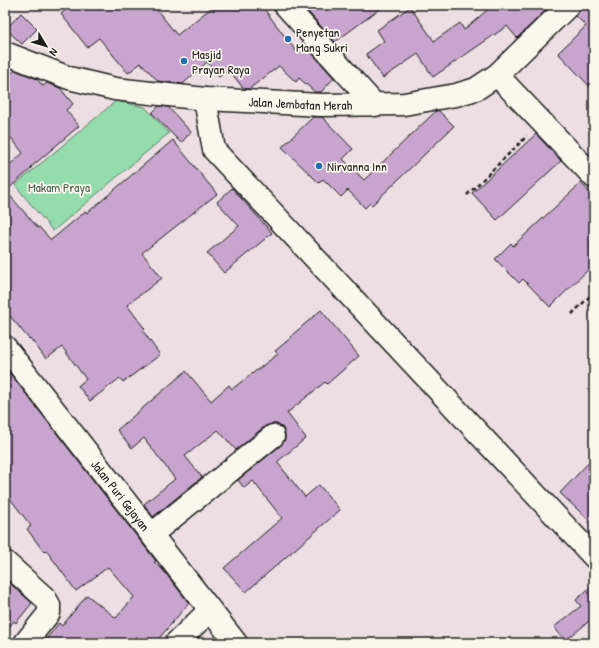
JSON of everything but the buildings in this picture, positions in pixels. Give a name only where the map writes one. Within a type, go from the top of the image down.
[{"type":"street","points":[[285,5],[376,105]]},
{"type":"street","name":"Jalan Jembatan Merah","points":[[5,53],[69,78],[115,89],[206,99],[321,105],[404,104],[456,95],[476,89],[497,75],[569,5]]},
{"type":"street","points":[[497,75],[594,177]]},
{"type":"street","points":[[206,99],[214,150],[594,557]]},
{"type":"street","name":"Jalan Puri Gejayan","points":[[5,347],[236,643]]},
{"type":"street","points":[[152,534],[273,436]]},
{"type":"street","points":[[5,562],[45,598],[49,605],[48,613],[25,643]]},
{"type":"street","points":[[176,643],[210,610]]},
{"type":"path","points":[[467,194],[542,122]]},
{"type":"path","points":[[572,314],[594,292]]},
{"type":"green space","name":"Makam Praya","points":[[116,101],[145,107],[169,133],[53,231],[15,185]]},
{"type":"place","name":"Penyetan Mang Sukri","points":[[288,39]]},
{"type":"place","name":"Masjid Prayan Raya","points":[[184,61]]},
{"type":"place","name":"Nirvanna Inn","points":[[319,166]]}]
